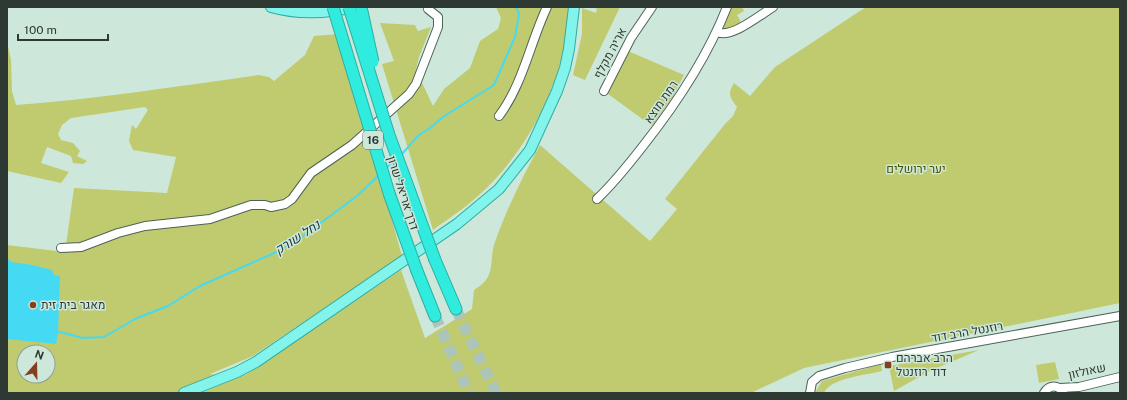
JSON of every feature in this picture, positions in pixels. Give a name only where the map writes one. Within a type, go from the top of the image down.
[{"type":"highway","name":"דרך אריאל שרון","points":[[333,7],[389,193],[435,316]]},
{"type":"highway","name":"דרך אריאל שרון","points":[[349,7],[389,135],[435,260],[456,309]]},
{"type":"highway","points":[[361,7],[389,135]]},
{"type":"main road","points":[[271,7],[312,13],[354,7]]},
{"type":"main road","points":[[184,393],[237,372],[256,362],[457,224],[499,189],[530,150],[557,91],[567,62],[574,9]]},
{"type":"street","points":[[499,116],[510,101],[546,7]]},
{"type":"street","name":"אריה מקלף","points":[[604,91],[631,38],[652,7]]},
{"type":"street","name":"רמת מוצא","points":[[597,199],[618,178],[669,111],[694,74],[717,32],[727,7]]},
{"type":"street","points":[[717,32],[727,34],[738,29],[773,7]]},
{"type":"street","points":[[61,248],[81,247],[118,233],[145,226],[210,218],[251,205],[265,204],[271,207],[285,204],[292,200],[311,173],[352,145],[413,89],[438,27],[438,17],[428,9]]},
{"type":"street","name":"רוזנטל הרב דוד","points":[[810,393],[812,382],[819,376],[892,357],[1120,316]]},
{"type":"street","name":"שאולזון","points":[[1036,393],[1044,392],[1051,386],[1062,391],[1120,377]]},
{"type":"green space","points":[[496,7],[569,7],[565,43],[560,64],[553,85],[534,126],[509,164],[474,200],[433,230],[382,64],[394,61],[380,23],[415,25],[418,31],[431,27],[419,57],[416,70],[433,106],[444,89],[470,68],[480,41],[498,29],[501,18]]},
{"type":"green space","points":[[593,7],[620,7],[585,80],[573,75],[582,34],[582,8],[596,13],[597,9]]},
{"type":"green space","points":[[732,7],[742,7],[744,11],[737,15],[741,22],[730,28],[722,29]]},
{"type":"green space","name":"יער ירושלים","points":[[866,7],[1120,7],[1120,303],[804,368],[751,393],[200,393],[247,374],[401,270],[425,338],[472,309],[474,290],[486,280],[490,272],[494,247],[500,229],[527,168],[540,145],[650,241],[677,209],[665,199],[733,116],[737,107],[730,96],[734,83],[750,96],[775,67]]},
{"type":"green space","points":[[339,34],[402,256],[253,356],[210,374],[222,376],[177,393],[7,393],[7,245],[65,252],[74,188],[167,193],[176,157],[133,150],[129,141],[132,125],[136,129],[148,110],[145,107],[71,118],[62,125],[58,134],[61,140],[73,143],[80,151],[77,156],[87,161],[83,164],[73,163],[71,156],[47,147],[41,163],[69,172],[61,183],[7,171],[7,42],[11,60],[12,91],[16,105],[107,96],[259,75],[269,77],[274,81],[305,55],[314,36]]},
{"type":"green space","points":[[628,51],[684,75],[673,96],[652,126],[608,94]]},
{"type":"green space","points":[[979,350],[930,371],[894,391],[889,366]]},
{"type":"green space","points":[[1055,362],[1059,379],[1039,383],[1036,365]]},
{"type":"green space","points":[[881,364],[882,371],[850,378],[833,384],[824,393],[815,393],[822,381]]},
{"type":"water","name":"מאגר בית זית","points":[[7,257],[11,262],[52,270],[54,275],[60,276],[58,334],[56,344],[7,339]]},
{"type":"waterway","name":"נחל שורק","points":[[401,155],[419,135],[443,117],[494,85],[515,37],[519,14],[516,7]]},
{"type":"waterway","name":"נחל שורק","points":[[386,168],[395,160]]},
{"type":"waterway","name":"נחל שורק","points":[[56,331],[83,338],[104,337],[137,318],[168,306],[200,286],[281,250],[303,236],[357,196],[380,174]]},
{"type":"tunnel","points":[[456,309],[496,393]]},
{"type":"tunnel","points":[[435,316],[469,393]]},
{"type":"place","name":"מאגר בית זית","points":[[33,305]]},
{"type":"place","name":"הרב אברהם דוד רוזנטל","points":[[888,365]]}]
